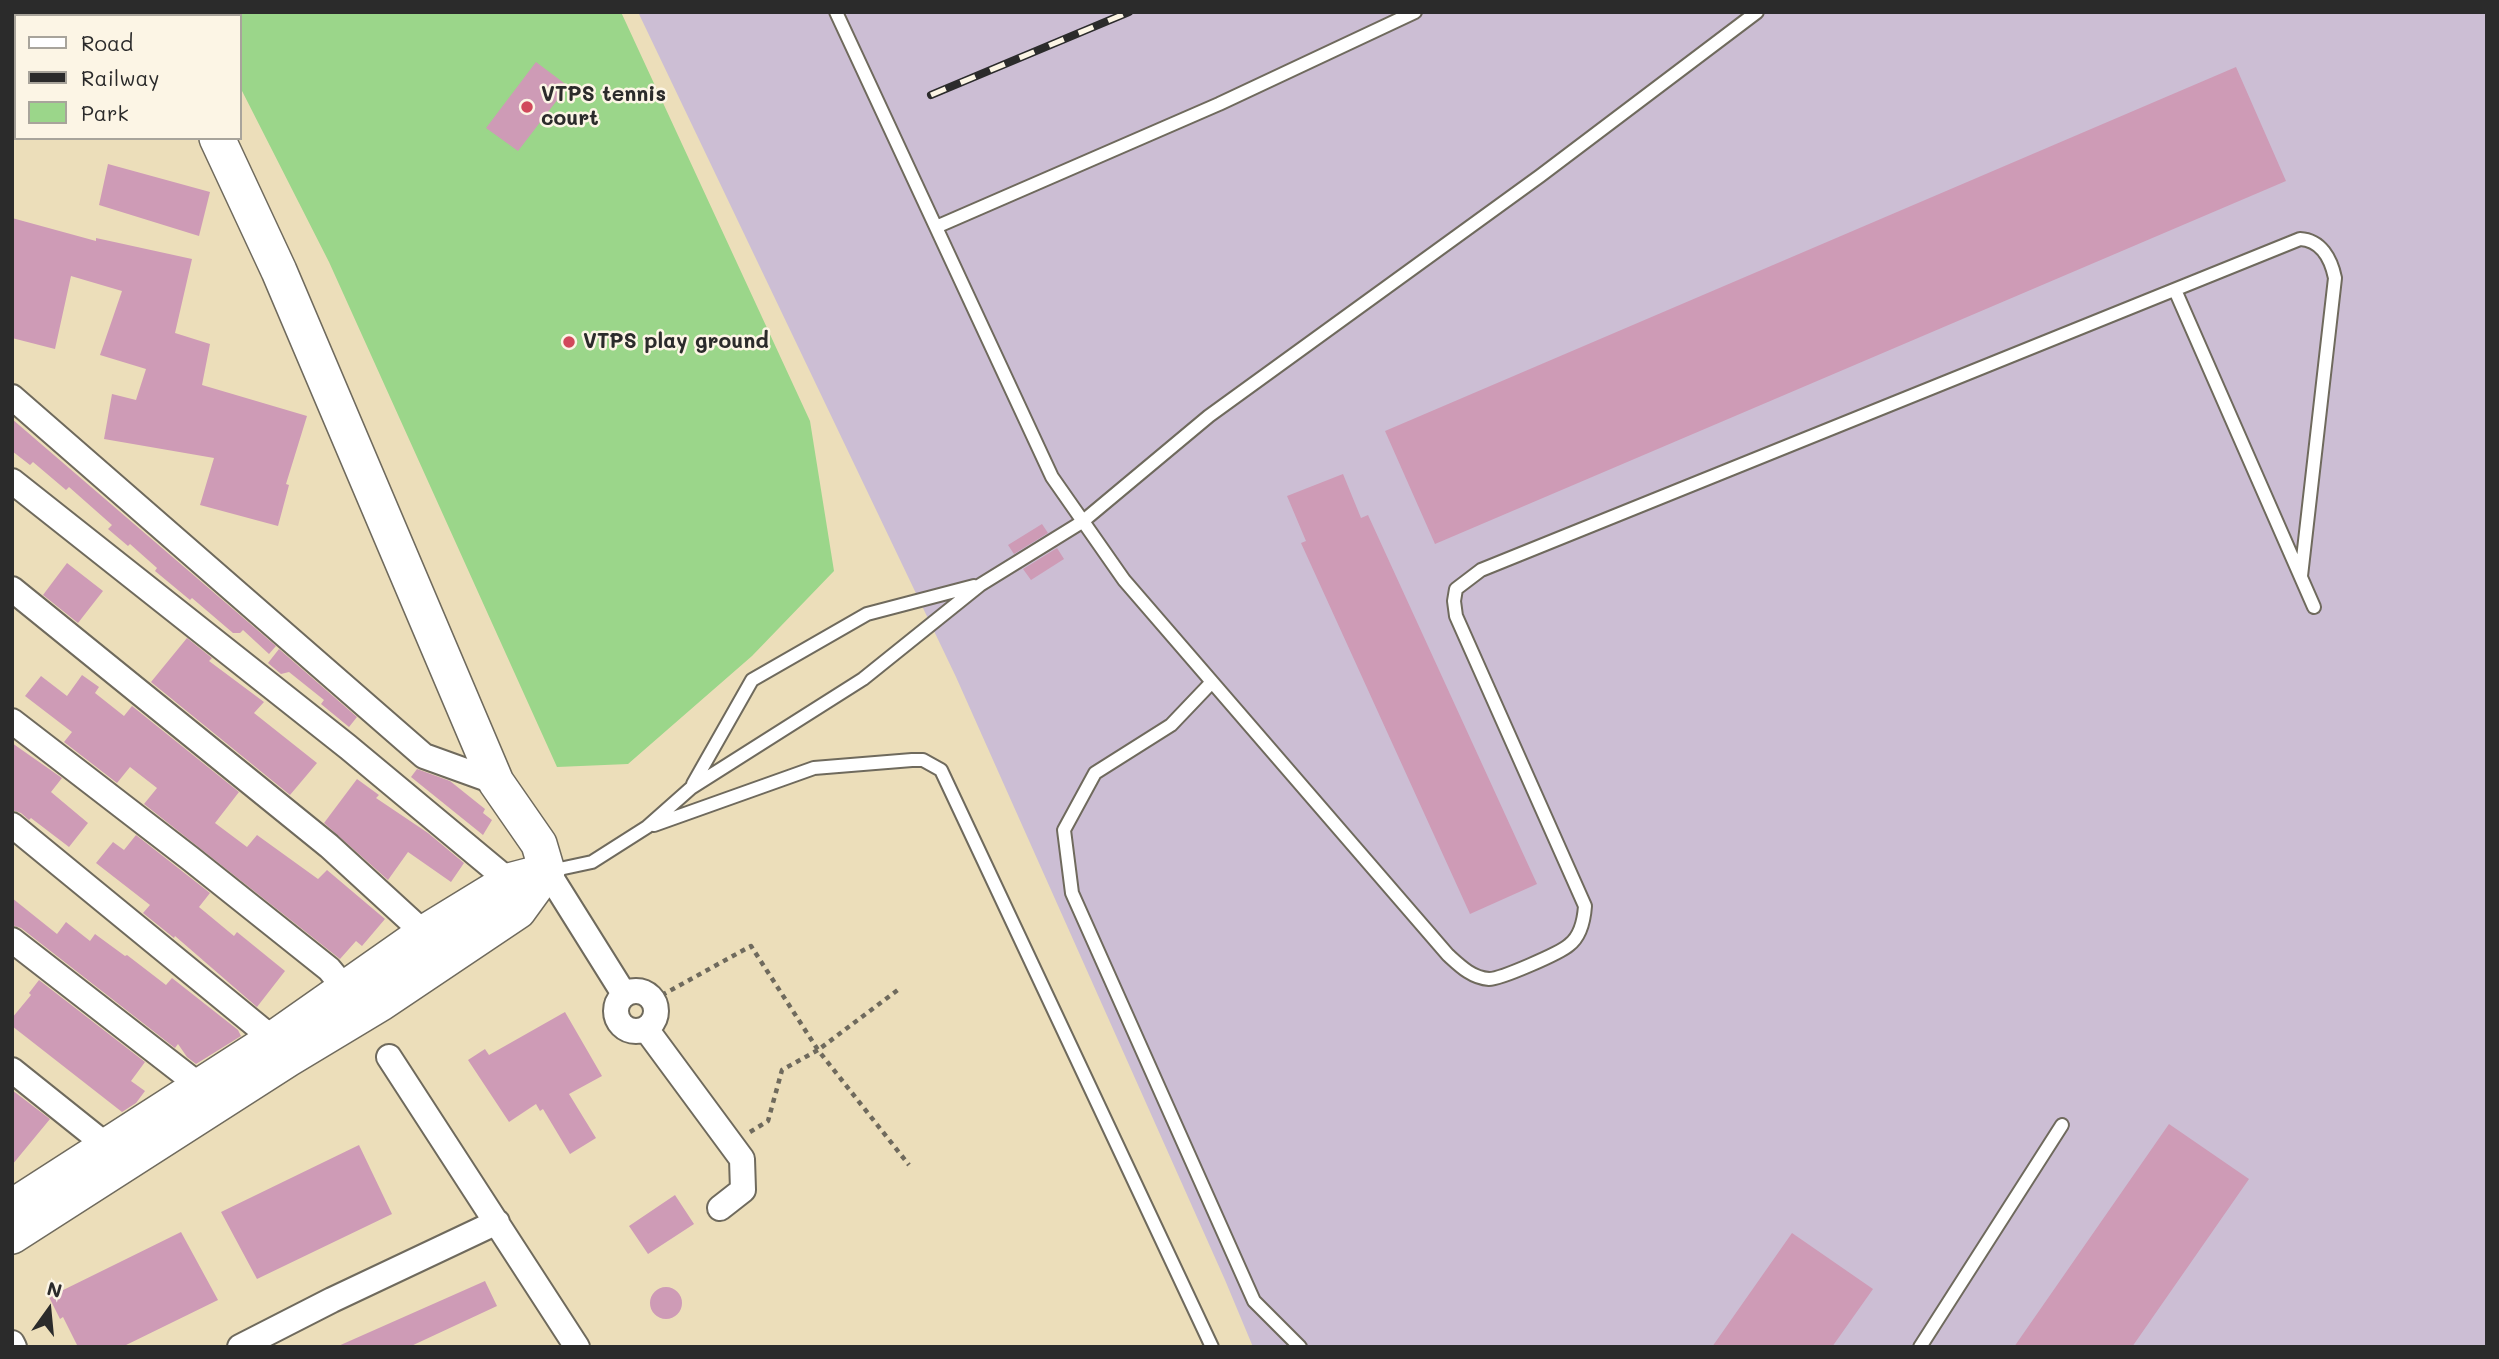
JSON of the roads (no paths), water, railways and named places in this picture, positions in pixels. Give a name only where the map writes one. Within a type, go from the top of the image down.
[{"type":"street","points":[[218,140],[279,271],[496,782],[539,844],[548,871],[624,994]]},
{"type":"street","points":[[12,397],[424,756],[496,782]]},
{"type":"street","points":[[12,481],[348,747],[514,896]]},
{"type":"street","points":[[12,589],[329,846],[424,933]]},
{"type":"street","points":[[12,721],[328,969],[344,988]]},
{"type":"street","points":[[12,825],[281,1049]]},
{"type":"street","points":[[18,1196],[107,1146],[200,1086],[381,1003],[548,871]]},
{"type":"street","points":[[12,1236],[281,1049],[344,988],[424,933],[514,896]]},
{"type":"street","points":[[12,940],[200,1086]]},
{"type":"street","points":[[637,990],[653,1000],[656,1006],[655,1019],[646,1029],[626,1029],[617,1019],[616,1005],[624,994],[637,990]]},
{"type":"street","points":[[646,1029],[742,1160],[743,1191],[720,1208]]},
{"type":"street","points":[[389,1057],[576,1347]]},
{"type":"street","points":[[12,1070],[107,1146]]},
{"type":"street","points":[[240,1347],[496,1222]]},
{"type":"lane","points":[[836,12],[1052,477],[1124,580],[1448,955],[1470,973],[1492,979],[1569,946],[1580,930],[1585,906],[1456,616],[1456,589],[1481,570],[2300,240],[2310,240],[2320,246],[2333,265],[2335,289],[2301,576]]},
{"type":"lane","points":[[936,227],[1219,104],[1415,12]]},
{"type":"lane","points":[[548,871],[592,862],[647,827],[691,788],[863,679],[980,585],[1082,522],[1209,416],[1540,176],[1757,12]]},
{"type":"lane","points":[[2175,290],[2314,607]]},
{"type":"lane","points":[[691,788],[752,680],[867,614],[980,585]]},
{"type":"lane","points":[[1212,682],[1171,725],[1094,773],[1064,830],[1072,893],[1254,1301],[1300,1347]]},
{"type":"lane","points":[[647,827],[814,768],[912,760],[923,761],[941,770],[1212,1347]]},
{"type":"lane","points":[[1920,1347],[2062,1125]]},
{"type":"railway","points":[[931,95],[1129,12]]},
{"type":"place","name":"VTPS tennis court","points":[[527,107]]},
{"type":"place","name":"VTPS play ground","points":[[569,342]]}]
